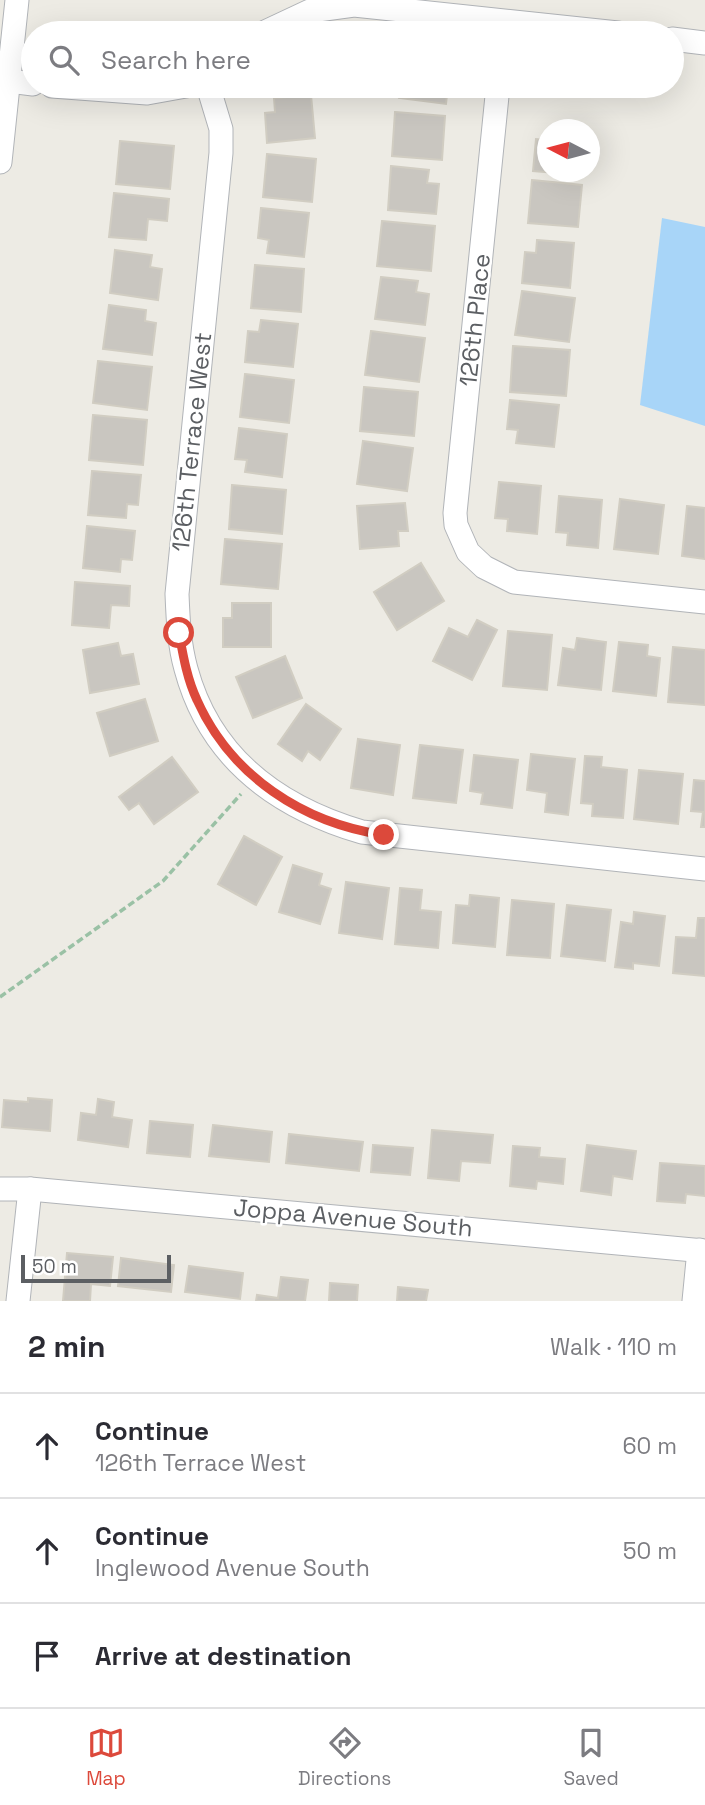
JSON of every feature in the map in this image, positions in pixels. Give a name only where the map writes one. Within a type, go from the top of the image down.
[{"type":"street","points":[[0,162],[4,81],[17,0]]},
{"type":"street","points":[[289,21],[310,11],[354,5],[463,21]]},
{"type":"street","points":[[684,40],[705,43]]},
{"type":"street","name":"126th Terrace West","points":[[212,98],[221,129],[222,153],[177,594],[179,633],[186,668],[197,700],[214,732],[229,753],[254,779],[297,807],[334,824],[362,832],[705,869]]},
{"type":"street","name":"126th Place","points":[[497,98],[455,513],[456,525],[468,552],[484,567],[514,582],[705,602]]},
{"type":"street","name":"Joppa Avenue South","points":[[0,1189],[30,1189],[702,1250]]},
{"type":"street","points":[[18,1301],[30,1189]]},
{"type":"street","points":[[694,1301],[702,1250]]},
{"type":"path","points":[[0,997],[163,881],[254,779]]},
{"type":"water","points":[[662,218],[705,227],[705,426],[640,405]]},
{"type":"building","points":[[274,98],[311,98],[315,138],[267,143],[265,113],[275,112]]},
{"type":"building","points":[[399,98],[447,98],[446,104]]},
{"type":"building","points":[[395,112],[445,116],[442,160],[392,156]]},
{"type":"building","points":[[537,139],[537,171],[533,171]]},
{"type":"building","points":[[120,141],[174,146],[170,189],[116,184]]},
{"type":"building","points":[[267,154],[316,159],[312,202],[263,197]]},
{"type":"building","points":[[391,166],[429,170],[427,183],[439,184],[436,214],[388,210]]},
{"type":"building","points":[[532,180],[582,185],[578,227],[528,223]]},
{"type":"building","points":[[114,193],[169,199],[167,221],[148,219],[146,240],[109,237]]},
{"type":"building","points":[[261,208],[309,213],[304,257],[267,253],[269,240],[258,238]]},
{"type":"building","points":[[382,221],[435,226],[431,271],[377,266]]},
{"type":"building","points":[[537,240],[574,243],[570,288],[522,283],[525,252],[536,253]]},
{"type":"building","points":[[115,250],[152,255],[150,267],[162,269],[158,300],[110,293]]},
{"type":"building","points":[[255,265],[304,269],[301,312],[251,308]]},
{"type":"building","points":[[381,277],[418,281],[416,292],[429,294],[425,325],[375,319]]},
{"type":"building","points":[[522,291],[575,298],[569,342],[515,335]]},
{"type":"building","points":[[109,305],[146,310],[145,321],[156,323],[152,355],[103,349]]},
{"type":"building","points":[[261,320],[298,324],[293,367],[245,362],[248,331],[259,332]]},
{"type":"building","points":[[371,331],[425,338],[419,382],[365,375]]},
{"type":"building","points":[[513,346],[570,350],[566,396],[510,392]]},
{"type":"building","points":[[98,361],[152,367],[147,410],[93,403]]},
{"type":"building","points":[[245,374],[294,380],[289,423],[240,417]]},
{"type":"building","points":[[364,387],[418,392],[414,436],[360,431]]},
{"type":"building","points":[[510,400],[559,405],[554,447],[516,443],[518,430],[507,429]]},
{"type":"building","points":[[93,415],[147,420],[143,465],[89,460]]},
{"type":"building","points":[[239,428],[287,434],[282,477],[245,472],[247,460],[235,459]]},
{"type":"building","points":[[363,441],[413,448],[407,491],[357,484]]},
{"type":"building","points":[[92,471],[141,475],[138,505],[127,504],[126,518],[88,515]]},
{"type":"building","points":[[499,482],[541,486],[537,534],[507,531],[508,519],[495,518]]},
{"type":"building","points":[[232,485],[286,490],[282,534],[229,529]]},
{"type":"building","points":[[559,496],[602,500],[598,548],[567,545],[568,533],[556,532]]},
{"type":"building","points":[[620,499],[664,505],[658,554],[614,549]]},
{"type":"building","points":[[405,503],[408,531],[398,531],[399,546],[360,549],[357,506]]},
{"type":"building","points":[[687,506],[705,508],[705,559],[682,556]]},
{"type":"building","points":[[87,526],[135,531],[132,560],[121,559],[120,572],[83,568]]},
{"type":"building","points":[[225,539],[282,544],[278,589],[221,584]]},
{"type":"building","points":[[421,563],[444,601],[397,630],[374,592]]},
{"type":"building","points":[[75,582],[130,586],[129,606],[111,605],[109,628],[72,625]]},
{"type":"building","points":[[232,603],[271,603],[271,647],[223,647],[223,618],[232,618]]},
{"type":"building","points":[[477,620],[497,630],[472,680],[433,661],[449,628],[468,637]]},
{"type":"building","points":[[508,631],[552,635],[547,690],[503,686]]},
{"type":"building","points":[[577,638],[606,642],[601,690],[558,685],[563,648],[575,650]]},
{"type":"building","points":[[619,642],[648,645],[647,656],[660,658],[656,696],[613,691]]},
{"type":"building","points":[[118,643],[121,656],[133,654],[139,684],[90,693],[83,650]]},
{"type":"building","points":[[673,647],[705,650],[705,705],[668,702]]},
{"type":"building","points":[[285,656],[302,698],[253,718],[236,677]]},
{"type":"building","points":[[145,699],[158,741],[110,756],[97,713]]},
{"type":"building","points":[[306,704],[341,729],[320,760],[308,751],[302,761],[278,744]]},
{"type":"building","points":[[358,739],[400,745],[393,795],[351,788]]},
{"type":"building","points":[[420,745],[463,750],[456,803],[413,798]]},
{"type":"building","points":[[531,754],[575,759],[568,815],[545,812],[547,793],[527,790]]},
{"type":"building","points":[[474,755],[518,760],[512,808],[481,804],[483,793],[470,791]]},
{"type":"building","points":[[585,756],[602,757],[601,767],[627,770],[623,818],[592,816],[593,804],[581,803]]},
{"type":"building","points":[[172,757],[198,792],[154,824],[139,803],[129,810],[119,797]]},
{"type":"building","points":[[639,770],[683,774],[678,824],[634,819]]},
{"type":"building","points":[[694,780],[705,781],[705,827],[701,827],[703,812],[691,811]]},
{"type":"building","points":[[244,836],[282,857],[256,905],[218,884]]},
{"type":"building","points":[[293,865],[322,874],[319,885],[331,889],[320,924],[279,912]]},
{"type":"building","points":[[346,882],[389,888],[382,939],[339,933]]},
{"type":"building","points":[[400,888],[422,890],[420,910],[441,912],[438,948],[395,944]]},
{"type":"building","points":[[470,895],[499,898],[495,947],[453,943],[456,905],[469,906]]},
{"type":"building","points":[[512,900],[554,904],[550,958],[507,955]]},
{"type":"building","points":[[567,905],[611,910],[605,961],[561,956]]},
{"type":"building","points":[[634,912],[665,916],[659,966],[633,963],[633,969],[615,967],[621,922],[633,924]]},
{"type":"building","points":[[698,918],[705,918],[705,976],[673,973],[676,937],[696,938]]},
{"type":"building","points":[[28,1098],[52,1100],[50,1131],[2,1127],[4,1100],[28,1102]]},
{"type":"building","points":[[98,1099],[114,1102],[112,1117],[132,1120],[128,1147],[78,1140],[81,1113],[96,1115]]},
{"type":"building","points":[[150,1121],[193,1125],[190,1157],[147,1153]]},
{"type":"building","points":[[213,1125],[272,1132],[269,1162],[209,1156]]},
{"type":"building","points":[[432,1130],[493,1135],[490,1163],[461,1161],[459,1181],[428,1178]]},
{"type":"building","points":[[289,1134],[363,1142],[359,1171],[286,1163]]},
{"type":"building","points":[[373,1145],[413,1148],[410,1175],[371,1172]]},
{"type":"building","points":[[587,1145],[636,1151],[632,1179],[613,1176],[611,1195],[581,1191]]},
{"type":"building","points":[[513,1146],[540,1148],[539,1157],[565,1159],[563,1184],[537,1181],[536,1189],[510,1186]]},
{"type":"building","points":[[660,1163],[705,1166],[705,1196],[686,1194],[685,1203],[657,1201]]},
{"type":"building","points":[[67,1253],[113,1257],[110,1286],[91,1284],[90,1301],[63,1301]]},
{"type":"building","points":[[121,1258],[174,1265],[171,1292],[118,1286]]},
{"type":"building","points":[[189,1266],[243,1273],[240,1299],[185,1292]]},
{"type":"building","points":[[281,1277],[308,1280],[305,1301],[256,1301],[257,1295],[278,1298]]},
{"type":"building","points":[[330,1283],[358,1285],[357,1301],[329,1301]]},
{"type":"building","points":[[398,1287],[428,1290],[426,1301],[397,1301]]},
{"type":"route","points":[[179,633],[186,668],[197,700],[229,753],[254,779],[285,801],[334,824],[384,835]]}]
